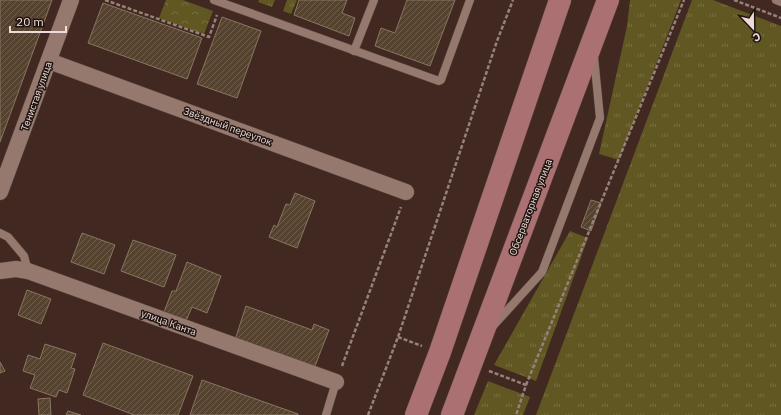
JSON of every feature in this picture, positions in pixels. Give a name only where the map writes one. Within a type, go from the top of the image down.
[{"type":"main road","points":[[416,414],[442,345],[560,0]]},
{"type":"main road","name":"Обсерваторная улица","points":[[452,415],[608,0]]},
{"type":"street","name":"Тенистая улица","points":[[0,192],[71,0]]},
{"type":"street","name":"Звёздный переулок","points":[[49,61],[406,192]]},
{"type":"street","name":"улица Канта","points":[[0,271],[16,268],[28,271],[336,382]]},
{"type":"lane","points":[[214,0],[439,81],[442,78],[470,0]]},
{"type":"lane","points":[[354,51],[374,0]]},
{"type":"lane","points":[[776,0],[781,2]]},
{"type":"lane","points":[[480,342],[542,272],[600,118],[592,44]]},
{"type":"lane","points":[[0,233],[8,237],[24,256],[28,271]]},
{"type":"lane","points":[[326,415],[336,382]]},
{"type":"path","points":[[105,0],[209,37],[218,10]]},
{"type":"path","points":[[368,415],[398,337],[497,41],[513,0]]},
{"type":"path","points":[[526,385],[684,0]]},
{"type":"path","points":[[734,0],[781,18]]},
{"type":"path","points":[[336,382],[406,192]]},
{"type":"green space","points":[[166,0],[183,0],[213,11],[204,34],[159,18]]},
{"type":"green space","points":[[259,0],[275,0],[272,7],[258,2]]},
{"type":"green space","points":[[287,0],[297,0],[291,14],[283,11]]},
{"type":"green space","points":[[630,0],[681,0],[619,160],[599,154],[627,26]]},
{"type":"green space","points":[[692,0],[713,0],[781,26],[781,415],[536,415]]},
{"type":"green space","points":[[570,231],[588,238],[536,381],[494,365]]},
{"type":"green space","points":[[488,381],[530,397],[523,415],[474,415]]},
{"type":"building","points":[[1,0],[52,0],[0,142],[0,3]]},
{"type":"building","points":[[299,0],[347,0],[342,13],[355,18],[349,36],[294,15]]},
{"type":"building","points":[[407,0],[455,0],[430,66],[375,46],[381,28],[395,33]]},
{"type":"building","points":[[103,3],[202,38],[187,79],[88,43]]},
{"type":"building","points":[[222,17],[261,31],[237,98],[197,84]]},
{"type":"building","points":[[295,193],[315,201],[297,248],[269,237],[274,225],[277,227],[286,204],[290,205]]},
{"type":"building","points":[[591,200],[601,203],[591,231],[581,227]]},
{"type":"building","points":[[82,233],[115,245],[104,274],[71,262]]},
{"type":"building","points":[[133,240],[176,255],[164,287],[121,271]]},
{"type":"building","points":[[187,262],[221,276],[207,313],[192,307],[186,321],[164,312],[172,291],[176,291]]},
{"type":"building","points":[[27,290],[51,299],[41,324],[18,315]]},
{"type":"building","points":[[246,306],[312,330],[314,324],[329,330],[315,366],[234,343]]},
{"type":"building","points":[[103,343],[193,376],[178,415],[134,415],[83,395]]},
{"type":"building","points":[[45,344],[76,354],[71,368],[75,369],[67,393],[59,390],[56,397],[30,388],[35,375],[23,371],[28,355],[40,359]]},
{"type":"building","points":[[0,362],[5,371],[0,373]]},
{"type":"building","points":[[202,380],[298,414],[298,415],[190,415]]},
{"type":"building","points":[[50,398],[51,415],[39,415],[38,399]]},
{"type":"building","points":[[68,411],[81,415],[66,415]]}]
